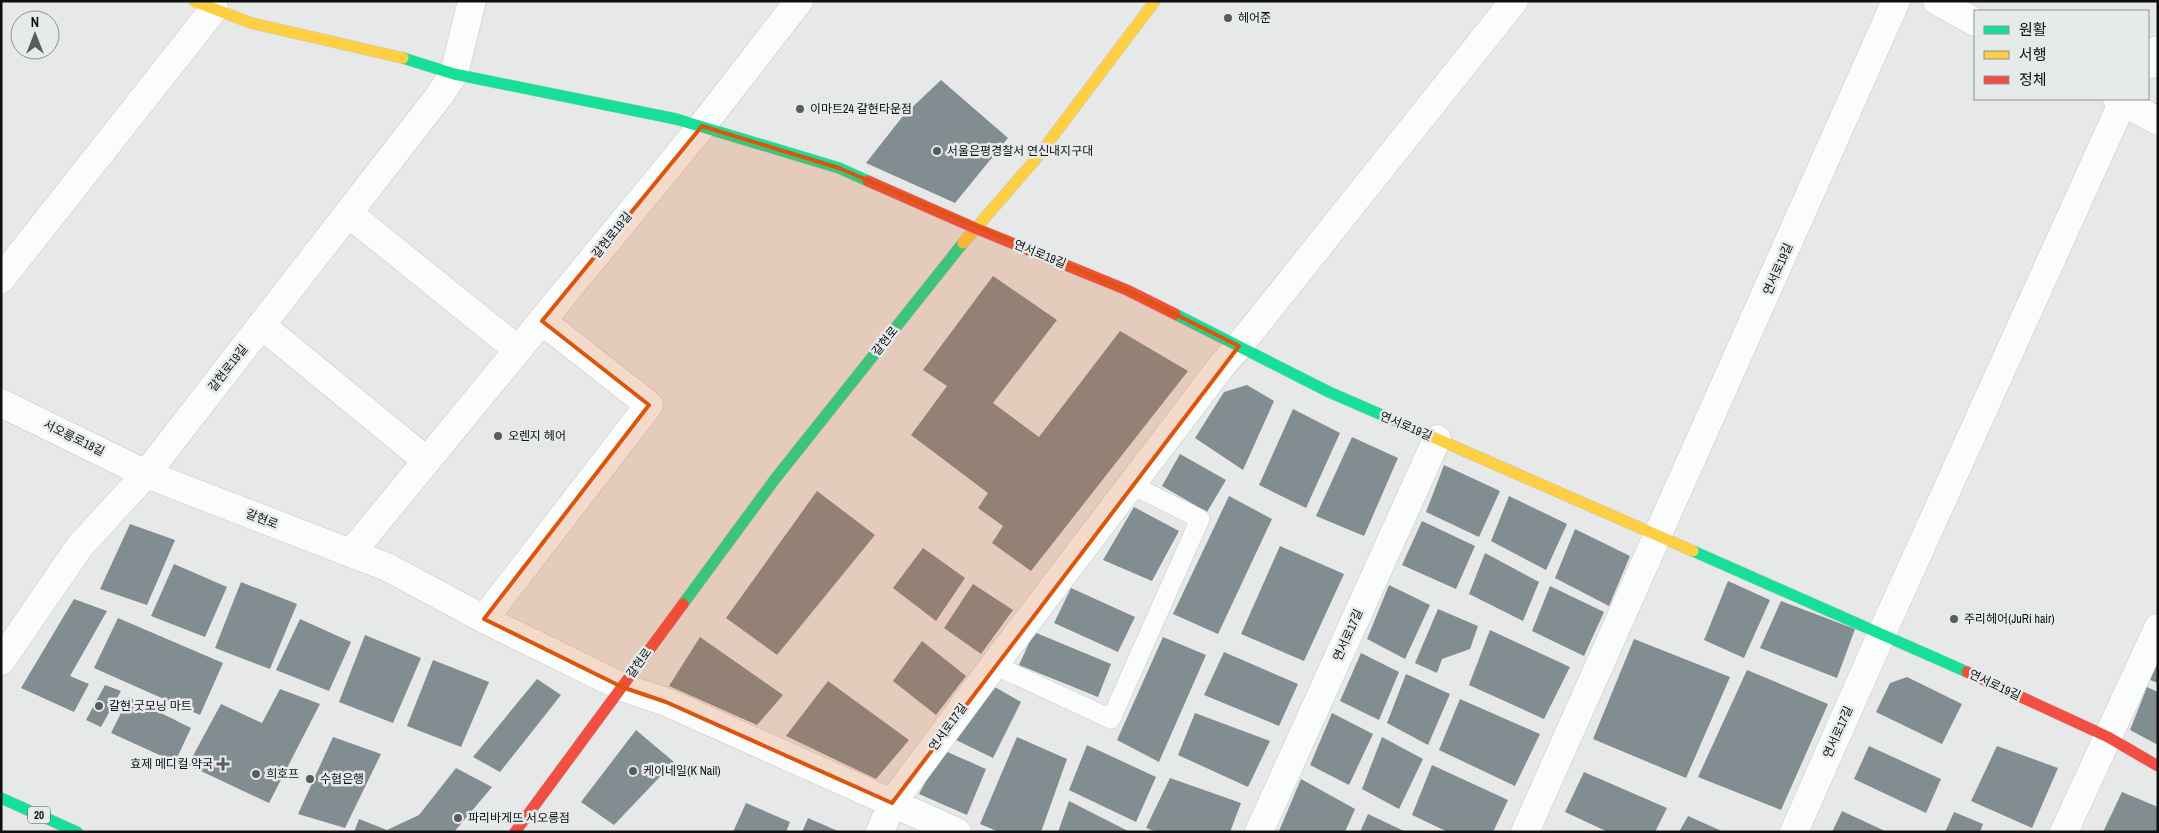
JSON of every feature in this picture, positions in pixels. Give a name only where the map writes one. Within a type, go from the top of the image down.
[{"type":"street","name":"갈현로19길","points":[[1,661],[80,546],[146,474],[439,96],[454,74],[472,1]]},
{"type":"street","name":"갈현로19길","points":[[351,553],[702,126],[799,1]]},
{"type":"street","name":"갈현로","points":[[515,832],[775,479],[975,228],[1035,160],[1155,1]]},
{"type":"street","points":[[1239,346],[1514,1]]},
{"type":"street","name":"연서로19길","points":[[1659,536],[1896,1]]},
{"type":"street","points":[[1937,1],[1974,21]]},
{"type":"street","points":[[1,278],[204,5],[252,23],[402,58],[454,74],[676,119],[702,126],[839,168],[975,228]]},
{"type":"street","points":[[2149,64],[2158,50]]},
{"type":"street","points":[[1882,633],[2121,100],[2158,121]]},
{"type":"street","points":[[348,213],[518,350]]},
{"type":"street","name":"연서로19길","points":[[975,228],[1127,290],[1329,392],[1882,633],[2108,737],[2158,766]]},
{"type":"street","points":[[484,618],[649,405],[542,321]]},
{"type":"street","points":[[261,325],[427,461]]},
{"type":"street","name":"연서로17길","points":[[880,832],[892,803],[994,664],[1223,364],[1239,346]]},
{"type":"street","name":"서오릉로18길","points":[[1,403],[146,474]]},
{"type":"street","name":"연서로17길","points":[[1259,832],[1437,439]]},
{"type":"street","name":"갈현로","points":[[146,474],[387,567],[622,687]]},
{"type":"street","points":[[1525,832],[1659,536]]},
{"type":"street","points":[[2064,832],[2158,628]]},
{"type":"street","name":"연서로17길","points":[[1794,832],[1882,633]]},
{"type":"street","points":[[622,687],[666,702],[957,832]]},
{"type":"street","name":"20","points":[[1,798],[77,832]]},
{"type":"lane","points":[[994,664],[1111,719],[1200,520],[1132,484]]},
{"type":"highlighted area","points":[[702,126],[839,168],[1127,290],[1239,346],[892,803],[666,702],[622,687],[484,619],[649,405],[542,321]]},
{"type":"building","name":"서울은평경찰서 연신내지구대","points":[[941,80],[1008,138],[955,203],[866,163],[903,116]]},
{"type":"building","points":[[993,276],[1057,320],[993,403],[1039,437],[1120,331],[1188,371],[1031,571],[992,543],[1003,526],[978,508],[988,493],[911,435],[947,386],[923,370]]},
{"type":"building","points":[[1247,385],[1274,401],[1243,470],[1195,438],[1224,392]]},
{"type":"building","points":[[1293,409],[1340,433],[1306,508],[1259,485]]},
{"type":"building","points":[[1352,437],[1398,458],[1364,536],[1316,516]]},
{"type":"building","points":[[1180,454],[1226,480],[1207,512],[1162,486]]},
{"type":"building","points":[[1444,465],[1500,491],[1479,537],[1426,512]]},
{"type":"building","points":[[817,491],[875,535],[777,655],[726,618]]},
{"type":"building","points":[[1229,496],[1272,519],[1218,634],[1173,614]]},
{"type":"building","points":[[1509,496],[1567,524],[1546,570],[1491,541]]},
{"type":"building","points":[[1134,507],[1179,531],[1152,581],[1103,560]]},
{"type":"building","points":[[1422,521],[1475,546],[1456,589],[1402,565]]},
{"type":"building","points":[[130,524],[175,540],[147,605],[100,589]]},
{"type":"building","points":[[1575,529],[1630,556],[1609,606],[1555,578]]},
{"type":"building","points":[[1280,546],[1344,574],[1304,661],[1241,634]]},
{"type":"building","points":[[923,548],[965,578],[936,621],[893,588]]},
{"type":"building","points":[[1485,553],[1539,582],[1523,621],[1469,594]]},
{"type":"building","points":[[174,564],[227,587],[205,637],[151,616]]},
{"type":"building","points":[[1728,581],[1770,600],[1744,658],[1704,640]]},
{"type":"building","points":[[241,582],[297,604],[270,669],[215,648]]},
{"type":"building","points":[[973,584],[1013,610],[981,654],[944,628]]},
{"type":"building","points":[[1389,585],[1430,605],[1405,659],[1367,639]]},
{"type":"building","points":[[1550,586],[1604,612],[1584,656],[1532,631]]},
{"type":"building","points":[[1071,588],[1135,617],[1118,652],[1054,623]]},
{"type":"building","points":[[74,599],[107,611],[70,676],[89,684],[74,712],[21,688]]},
{"type":"building","points":[[1781,601],[1855,629],[1837,678],[1760,648]]},
{"type":"building","points":[[1438,609],[1478,626],[1470,649],[1442,659],[1437,673],[1415,663]]},
{"type":"building","points":[[118,618],[223,663],[200,715],[94,668]]},
{"type":"building","points":[[300,619],[351,642],[329,691],[276,670]]},
{"type":"building","points":[[1490,630],[1570,667],[1544,719],[1469,685]]},
{"type":"building","points":[[1034,632],[1111,664],[1098,697],[1019,665]]},
{"type":"building","points":[[365,635],[421,658],[393,723],[339,702]]},
{"type":"building","points":[[700,637],[783,695],[757,725],[669,686]]},
{"type":"building","points":[[1163,637],[1206,655],[1159,762],[1117,740]]},
{"type":"building","points":[[1634,639],[1730,677],[1686,778],[1593,739]]},
{"type":"building","points":[[922,641],[966,676],[936,715],[893,681]]},
{"type":"building","points":[[1224,652],[1298,684],[1279,726],[1204,695]]},
{"type":"building","points":[[1361,653],[1399,672],[1379,720],[1340,701]]},
{"type":"building","points":[[433,660],[489,682],[461,747],[407,726]]},
{"type":"building","points":[[2158,662],[2158,683],[2150,680]]},
{"type":"building","points":[[1747,670],[1828,704],[1781,810],[1698,777]]},
{"type":"building","points":[[1406,674],[1450,694],[1428,745],[1387,723]]},
{"type":"building","points":[[1907,677],[1962,704],[1942,744],[1876,712],[1890,683]]},
{"type":"building","points":[[537,679],[561,695],[500,772],[473,757]]},
{"type":"building","points":[[828,681],[909,740],[876,779],[786,736]]},
{"type":"building","points":[[105,685],[121,691],[101,727],[86,720]]},
{"type":"building","points":[[993,686],[1021,702],[993,758],[956,740]]},
{"type":"building","points":[[2147,687],[2158,692],[2158,745],[2130,730]]},
{"type":"building","points":[[280,689],[320,704],[269,803],[188,765],[221,704],[262,723]]},
{"type":"building","points":[[129,697],[191,728],[175,762],[111,733]]},
{"type":"building","points":[[1460,699],[1540,734],[1515,786],[1439,750]]},
{"type":"building","points":[[1195,713],[1270,741],[1248,787],[1178,755]]},
{"type":"building","points":[[1332,713],[1373,734],[1349,785],[1310,765]]},
{"type":"building","points":[[636,730],[674,762],[614,825],[581,802]]},
{"type":"building","points":[[333,737],[381,754],[345,828],[298,814]]},
{"type":"building","points":[[1017,737],[1067,759],[1041,832],[999,832],[980,824]]},
{"type":"building","points":[[1382,737],[1423,759],[1399,809],[1362,789]]},
{"type":"building","points":[[1087,745],[1156,777],[1136,822],[1069,790]]},
{"type":"building","points":[[1869,746],[1941,779],[1926,813],[1854,779]]},
{"type":"building","points":[[1997,746],[2058,768],[2032,828],[1971,801]]},
{"type":"building","points":[[943,750],[986,769],[967,815],[919,794]]},
{"type":"building","points":[[1432,765],[1508,800],[1493,832],[1448,832],[1412,815]]},
{"type":"building","points":[[456,768],[492,787],[454,832],[354,832],[359,819],[387,830],[419,815]]},
{"type":"building","points":[[1584,772],[1667,808],[1655,832],[1608,832],[1565,812]]},
{"type":"building","points":[[1170,778],[1241,803],[1230,832],[1157,832],[1146,828]]},
{"type":"building","points":[[1301,779],[1355,809],[1345,832],[1279,831]]},
{"type":"building","points":[[2122,792],[2158,807],[2158,832],[2103,832]]},
{"type":"building","points":[[1069,801],[1130,832],[1058,832]]},
{"type":"building","points":[[746,803],[790,822],[786,832],[733,832]]},
{"type":"building","points":[[1842,811],[1887,832],[1832,832]]},
{"type":"building","points":[[1954,812],[1983,824],[1980,832],[1945,832]]},
{"type":"building","points":[[1368,814],[1406,832],[1360,832]]},
{"type":"building","points":[[1688,816],[1724,832],[1679,832]]},
{"type":"building","points":[[808,818],[840,832],[802,832]]},
{"type":"traffic: fast","points":[[403,58],[454,74],[676,119],[839,168],[868,181]]},
{"type":"traffic: fast","points":[[683,604],[775,479],[963,243]]},
{"type":"traffic: fast","points":[[1175,314],[1329,392],[1428,435]]},
{"type":"traffic: fast","points":[[1693,551],[1967,672]]},
{"type":"traffic: fast","points":[[1,798],[77,832]]},
{"type":"traffic: slow","points":[[194,1],[251,23],[403,58]]},
{"type":"traffic: slow","points":[[963,243],[1035,160],[1155,1]]},
{"type":"traffic: slow","points":[[1428,435],[1693,551]]},
{"type":"traffic: jam","points":[[868,181],[975,228],[1127,290],[1175,314]]},
{"type":"traffic: jam","points":[[515,832],[683,604]]},
{"type":"traffic: jam","points":[[1967,672],[2108,737],[2158,766]]},
{"type":"place","name":"헤어준","points":[[1228,18]]},
{"type":"place","name":"이마트24 갈현타운점","points":[[800,109]]},
{"type":"place","name":"서울은평경찰서 연신내지구대","points":[[937,151]]},
{"type":"place","name":"오렌지 헤어","points":[[498,436]]},
{"type":"place","name":"주리헤어(JuRi hair)","points":[[1954,619]]},
{"type":"place","name":"갈현 굿모닝 마트","points":[[99,706]]},
{"type":"place","name":"효제 메디컬 약국","points":[[223,764]]},
{"type":"place","name":"케이네일(K Nail)","points":[[633,771]]},
{"type":"place","name":"희호프","points":[[256,774]]},
{"type":"place","name":"수협은행","points":[[310,779]]},
{"type":"place","name":"파리바게뜨 서오릉점","points":[[458,818]]}]
